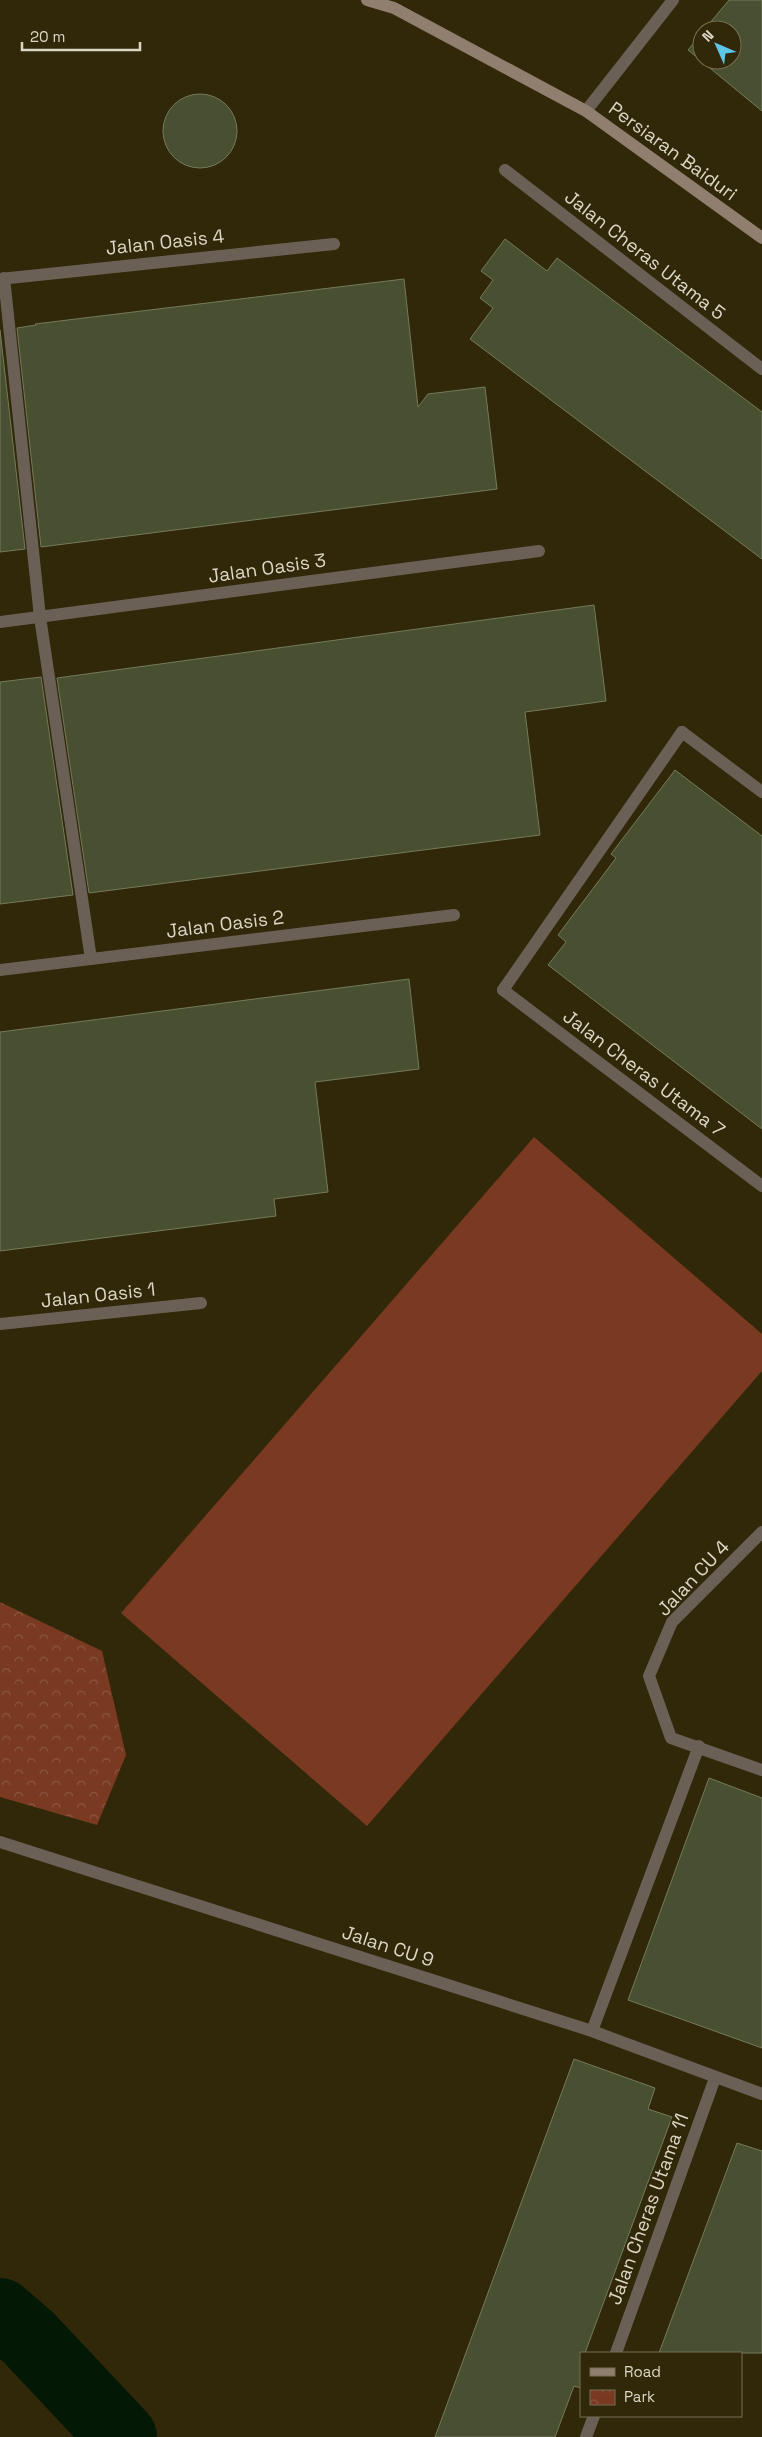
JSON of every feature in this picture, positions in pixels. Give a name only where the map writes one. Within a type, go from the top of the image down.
[{"type":"street","name":"Persiaran Baiduri","points":[[367,0],[394,8],[586,111],[762,238]]},
{"type":"street","points":[[586,111],[673,0]]},
{"type":"street","name":"Jalan Cheras Utama 5","points":[[505,170],[762,369]]},
{"type":"street","name":"Jalan Oasis 4","points":[[2,278],[334,244]]},
{"type":"street","points":[[2,278],[40,617],[91,959]]},
{"type":"street","name":"Jalan Oasis 3","points":[[0,622],[540,551]]},
{"type":"street","name":"Jalan Cheras Utama 7","points":[[762,792],[682,732],[504,990],[762,1186]]},
{"type":"street","name":"Jalan Oasis 2","points":[[0,970],[454,915]]},
{"type":"street","name":"Jalan Oasis 1","points":[[0,1324],[200,1303]]},
{"type":"street","name":"Jalan CU 4","points":[[699,1746],[671,1738],[649,1676],[672,1622],[762,1532]]},
{"type":"street","points":[[592,2031],[699,1746],[762,1770]]},
{"type":"street","name":"Jalan CU 9","points":[[0,1842],[592,2031],[762,2094]]},
{"type":"street","name":"Jalan Cheras Utama 11","points":[[616,2352],[715,2078]]},
{"type":"street","points":[[586,2437],[594,2417]]},
{"type":"green space","points":[[534,1137],[762,1334],[762,1371],[367,1826],[121,1613]]},
{"type":"green space","points":[[0,1602],[102,1651],[126,1755],[97,1825],[0,1797]]},
{"type":"building","points":[[729,0],[762,0],[762,111],[712,70],[742,70],[742,20],[712,20]]},
{"type":"building","points":[[692,45],[692,53],[688,50]]},
{"type":"building","points":[[193,94],[207,94],[221,100],[231,110],[237,124],[237,138],[231,152],[221,162],[207,168],[193,168],[179,162],[169,152],[163,138],[163,124],[169,110],[179,100]]},
{"type":"building","points":[[505,239],[547,271],[557,258],[762,412],[762,559],[470,339],[493,308],[480,298],[493,280],[481,271]]},
{"type":"building","points":[[404,279],[418,407],[428,394],[485,387],[497,489],[41,547],[17,328],[35,324]]},
{"type":"building","points":[[0,330],[25,549],[0,552]]},
{"type":"building","points":[[594,605],[606,701],[525,712],[540,835],[89,893],[57,678]]},
{"type":"building","points":[[41,677],[73,895],[0,904],[0,682]]},
{"type":"building","points":[[675,770],[762,836],[762,1129],[548,965],[566,942],[558,935],[616,858],[611,854]]},
{"type":"building","points":[[409,979],[419,1069],[315,1082],[328,1192],[274,1199],[276,1216],[0,1251],[0,1032]]},
{"type":"building","points":[[709,1778],[762,1798],[762,2048],[628,2000]]},
{"type":"building","points":[[574,2059],[655,2088],[648,2109],[672,2117],[585,2352],[580,2352],[580,2388],[574,2386],[555,2437],[435,2437]]},
{"type":"building","points":[[737,2143],[762,2151],[762,2353],[659,2352]]},
{"type":"waterway","points":[[0,2313],[29,2338],[122,2437]]}]
